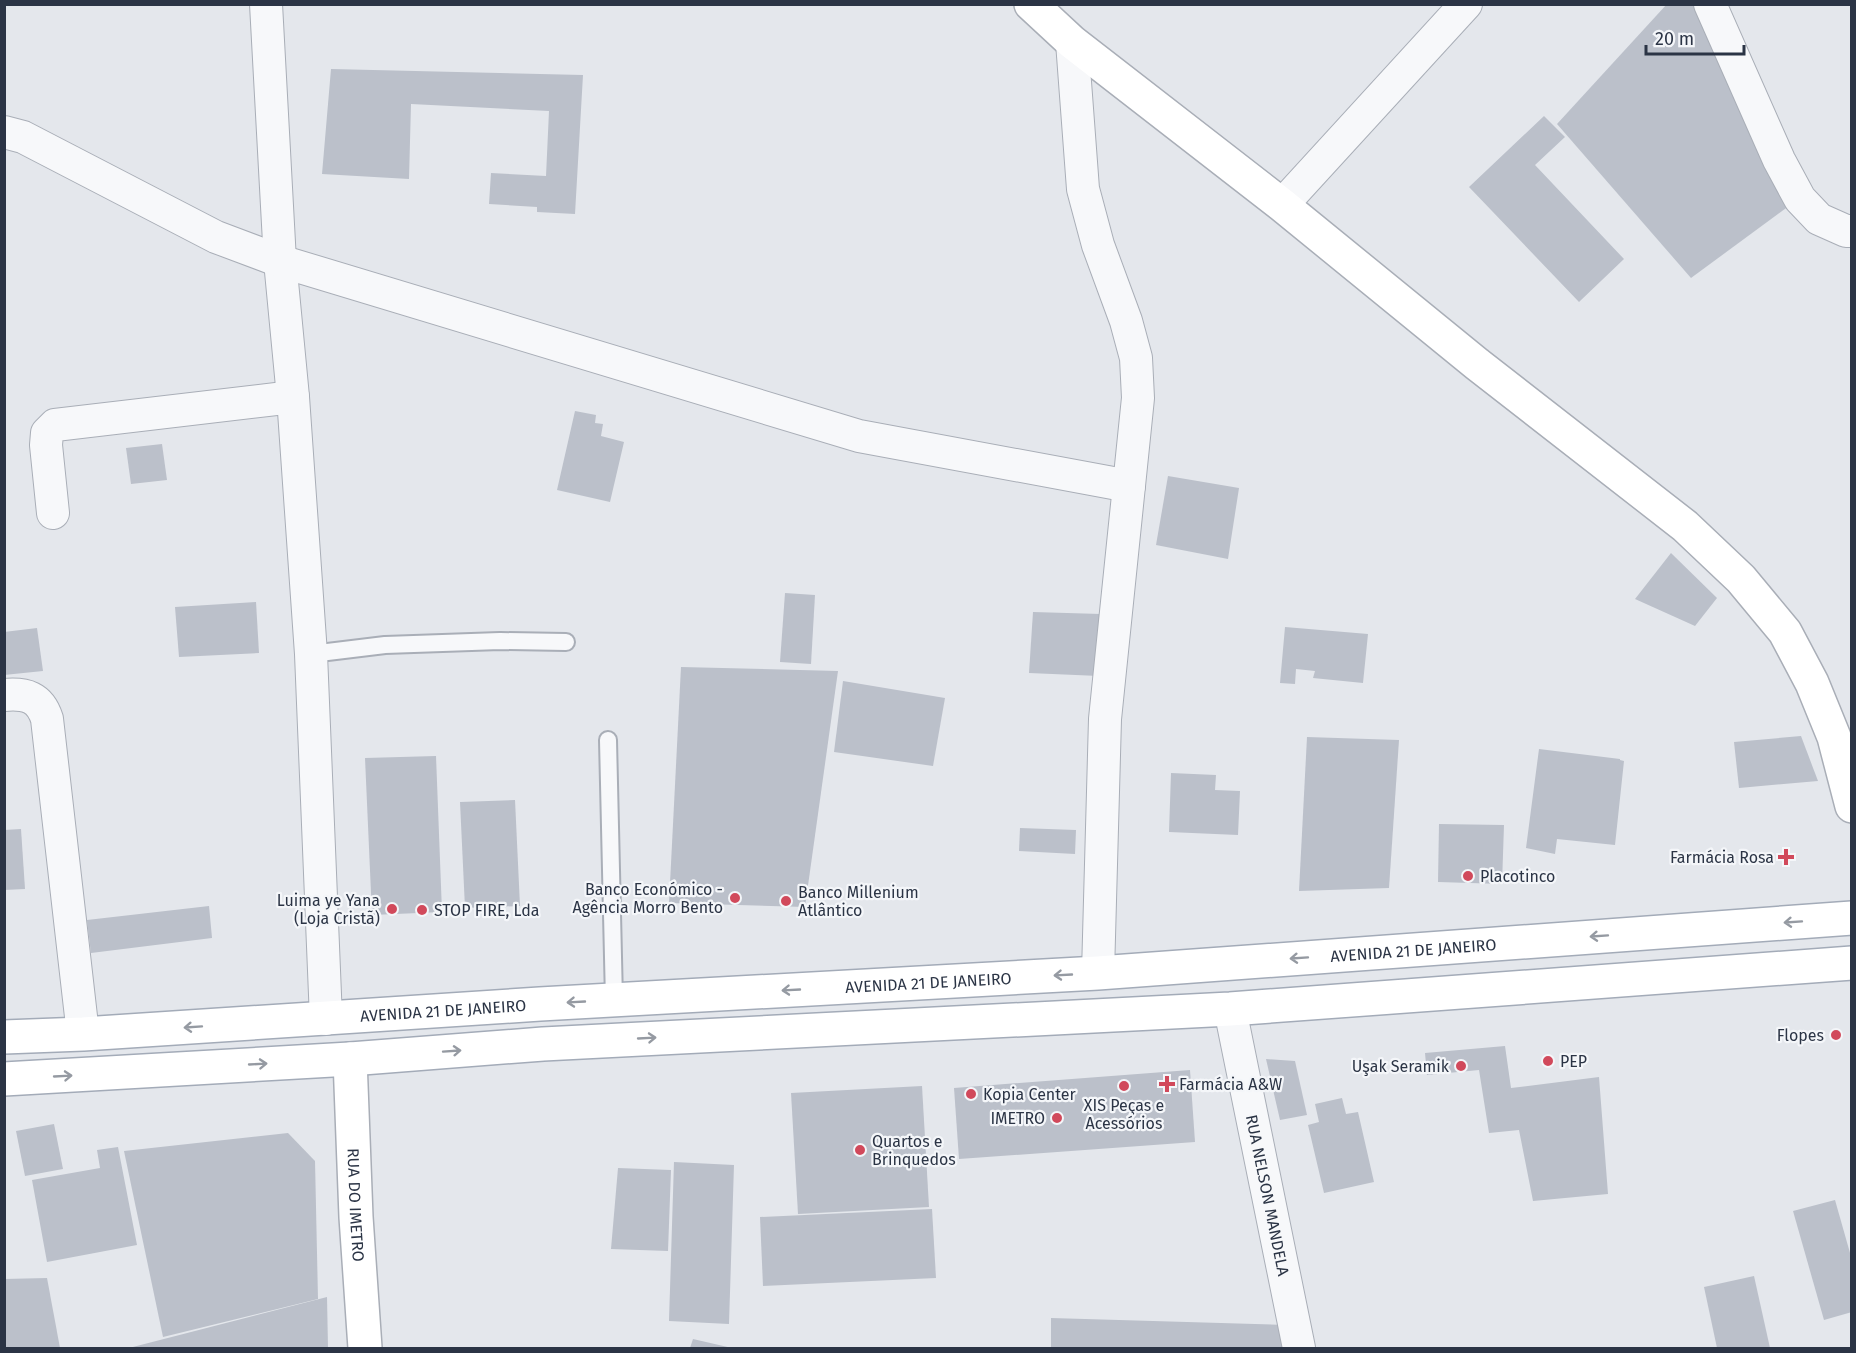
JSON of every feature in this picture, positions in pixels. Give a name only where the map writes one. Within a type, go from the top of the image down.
[{"type":"main road","points":[[1042,8],[1072,42],[1282,205],[1477,364],[1685,526],[1742,579],[1785,632],[1812,683],[1834,737],[1851,806]]},
{"type":"main road","name":"AVENIDA 21 DE JANEIRO","points":[[4,1037],[1098,973],[1851,918]]},
{"type":"main road","points":[[4,1079],[350,1059],[543,1044],[1230,1009],[1851,963]]},
{"type":"main road","name":"RUA DO IMETRO","points":[[350,1059],[356,1217],[365,1348]]},
{"type":"street","points":[[266,4],[279,261],[293,397],[311,654],[326,1019]]},
{"type":"street","points":[[1282,205],[1466,4]]},
{"type":"street","points":[[1710,4],[1779,160],[1800,199],[1819,219],[1851,231]]},
{"type":"street","points":[[1072,42],[1083,189],[1098,245],[1126,321],[1136,358],[1138,398],[1105,719],[1098,973]]},
{"type":"street","points":[[4,132],[23,137],[216,237],[279,261],[859,436],[1129,486]]},
{"type":"street","points":[[53,513],[46,444],[47,433],[55,425],[293,397]]},
{"type":"street","points":[[4,695],[18,694],[33,699],[43,707],[47,719],[83,1034]]},
{"type":"street","name":"RUA NELSON MANDELA","points":[[1230,1009],[1299,1348]]},
{"type":"lane","points":[[311,654],[385,645],[500,641],[567,642]]},
{"type":"lane","points":[[608,740],[614,1000]]},
{"type":"building","points":[[1667,4],[1706,4],[1793,203],[1691,278],[1557,124]]},
{"type":"building","points":[[331,69],[583,75],[575,214],[537,212],[537,207],[489,204],[491,173],[546,176],[549,111],[411,104],[409,179],[322,174]]},
{"type":"building","points":[[1544,116],[1565,137],[1535,165],[1624,259],[1579,302],[1469,187]]},
{"type":"building","points":[[575,411],[596,415],[595,423],[603,424],[601,436],[624,442],[610,502],[557,490]]},
{"type":"building","points":[[162,444],[167,480],[131,484],[126,448]]},
{"type":"building","points":[[1168,476],[1239,488],[1228,559],[1156,545]]},
{"type":"building","points":[[1671,553],[1717,598],[1695,626],[1635,599]]},
{"type":"building","points":[[785,593],[815,595],[811,664],[780,662]]},
{"type":"building","points":[[256,602],[259,653],[179,657],[175,607]]},
{"type":"building","points":[[1033,612],[1101,614],[1099,676],[1029,673]]},
{"type":"building","points":[[1285,627],[1368,634],[1363,683],[1313,678],[1315,671],[1296,669],[1295,684],[1280,683]]},
{"type":"building","points":[[37,628],[43,671],[4,675],[4,632]]},
{"type":"building","points":[[681,667],[838,671],[805,907],[669,903]]},
{"type":"building","points":[[843,681],[945,698],[933,766],[834,752]]},
{"type":"building","points":[[1801,736],[1818,781],[1739,788],[1734,742]]},
{"type":"building","points":[[1307,737],[1399,740],[1389,888],[1299,891]]},
{"type":"building","points":[[1539,749],[1624,761],[1615,845],[1557,839],[1555,854],[1526,848]]},
{"type":"building","points":[[436,756],[442,912],[372,915],[365,758]]},
{"type":"building","points":[[1171,773],[1216,775],[1215,790],[1240,791],[1238,835],[1169,832]]},
{"type":"building","points":[[515,800],[520,906],[465,908],[460,802]]},
{"type":"building","points":[[1439,824],[1504,825],[1502,884],[1438,882]]},
{"type":"building","points":[[1020,828],[1076,830],[1075,854],[1019,851]]},
{"type":"building","points":[[21,829],[25,889],[4,890],[4,830]]},
{"type":"building","points":[[209,906],[212,938],[91,953],[87,920]]},
{"type":"building","points":[[1505,1046],[1511,1088],[1599,1077],[1608,1194],[1533,1201],[1519,1130],[1489,1133],[1479,1070],[1427,1075],[1425,1053]]},
{"type":"building","points":[[1266,1059],[1295,1061],[1307,1115],[1280,1120]]},
{"type":"building","points":[[1190,1070],[1195,1142],[959,1159],[954,1088]]},
{"type":"building","name":"Quartos e Brinquedos","points":[[922,1086],[929,1207],[798,1214],[791,1093]]},
{"type":"building","points":[[1342,1098],[1346,1114],[1358,1112],[1374,1182],[1324,1193],[1308,1125],[1319,1122],[1315,1104]]},
{"type":"building","points":[[54,1124],[63,1169],[25,1176],[16,1131]]},
{"type":"building","points":[[288,1133],[315,1161],[318,1299],[163,1337],[124,1151]]},
{"type":"building","points":[[118,1147],[137,1245],[47,1262],[32,1180],[100,1168],[97,1150]]},
{"type":"building","points":[[674,1162],[734,1165],[729,1324],[669,1321]]},
{"type":"building","points":[[618,1168],[671,1170],[668,1251],[611,1249]]},
{"type":"building","points":[[1835,1200],[1852,1260],[1852,1312],[1824,1320],[1793,1211]]},
{"type":"building","points":[[932,1209],[936,1278],[763,1286],[760,1217]]},
{"type":"building","points":[[1754,1276],[1770,1348],[1717,1348],[1704,1287]]},
{"type":"building","points":[[47,1278],[60,1348],[4,1348],[4,1279]]},
{"type":"building","points":[[327,1297],[328,1348],[129,1348]]},
{"type":"building","points":[[1051,1318],[1287,1325],[1287,1348],[1051,1348]]},
{"type":"building","points":[[693,1339],[732,1348],[690,1348]]},
{"type":"place","name":"Farmácia Rosa","points":[[1786,857]]},
{"type":"place","name":"Placotinco","points":[[1468,876]]},
{"type":"place","name":"Banco Económico - Agência Morro Bento","points":[[735,898]]},
{"type":"place","name":"Banco Millenium Atlântico","points":[[786,901]]},
{"type":"place","name":"Luima ye Yana (Loja Cristã)","points":[[392,909]]},
{"type":"place","name":"STOP FIRE, Lda","points":[[422,910]]},
{"type":"place","name":"Flopes","points":[[1836,1035]]},
{"type":"place","name":"PEP","points":[[1548,1061]]},
{"type":"place","name":"Uşak Seramik","points":[[1461,1066]]},
{"type":"place","name":"Farmácia A&W","points":[[1167,1084]]},
{"type":"place","name":"XIS Peças e Acessórios","points":[[1124,1086]]},
{"type":"place","name":"Kopia Center","points":[[971,1094]]},
{"type":"place","name":"IMETRO","points":[[1057,1118]]},
{"type":"place","name":"Quartos e Brinquedos","points":[[860,1150]]}]
